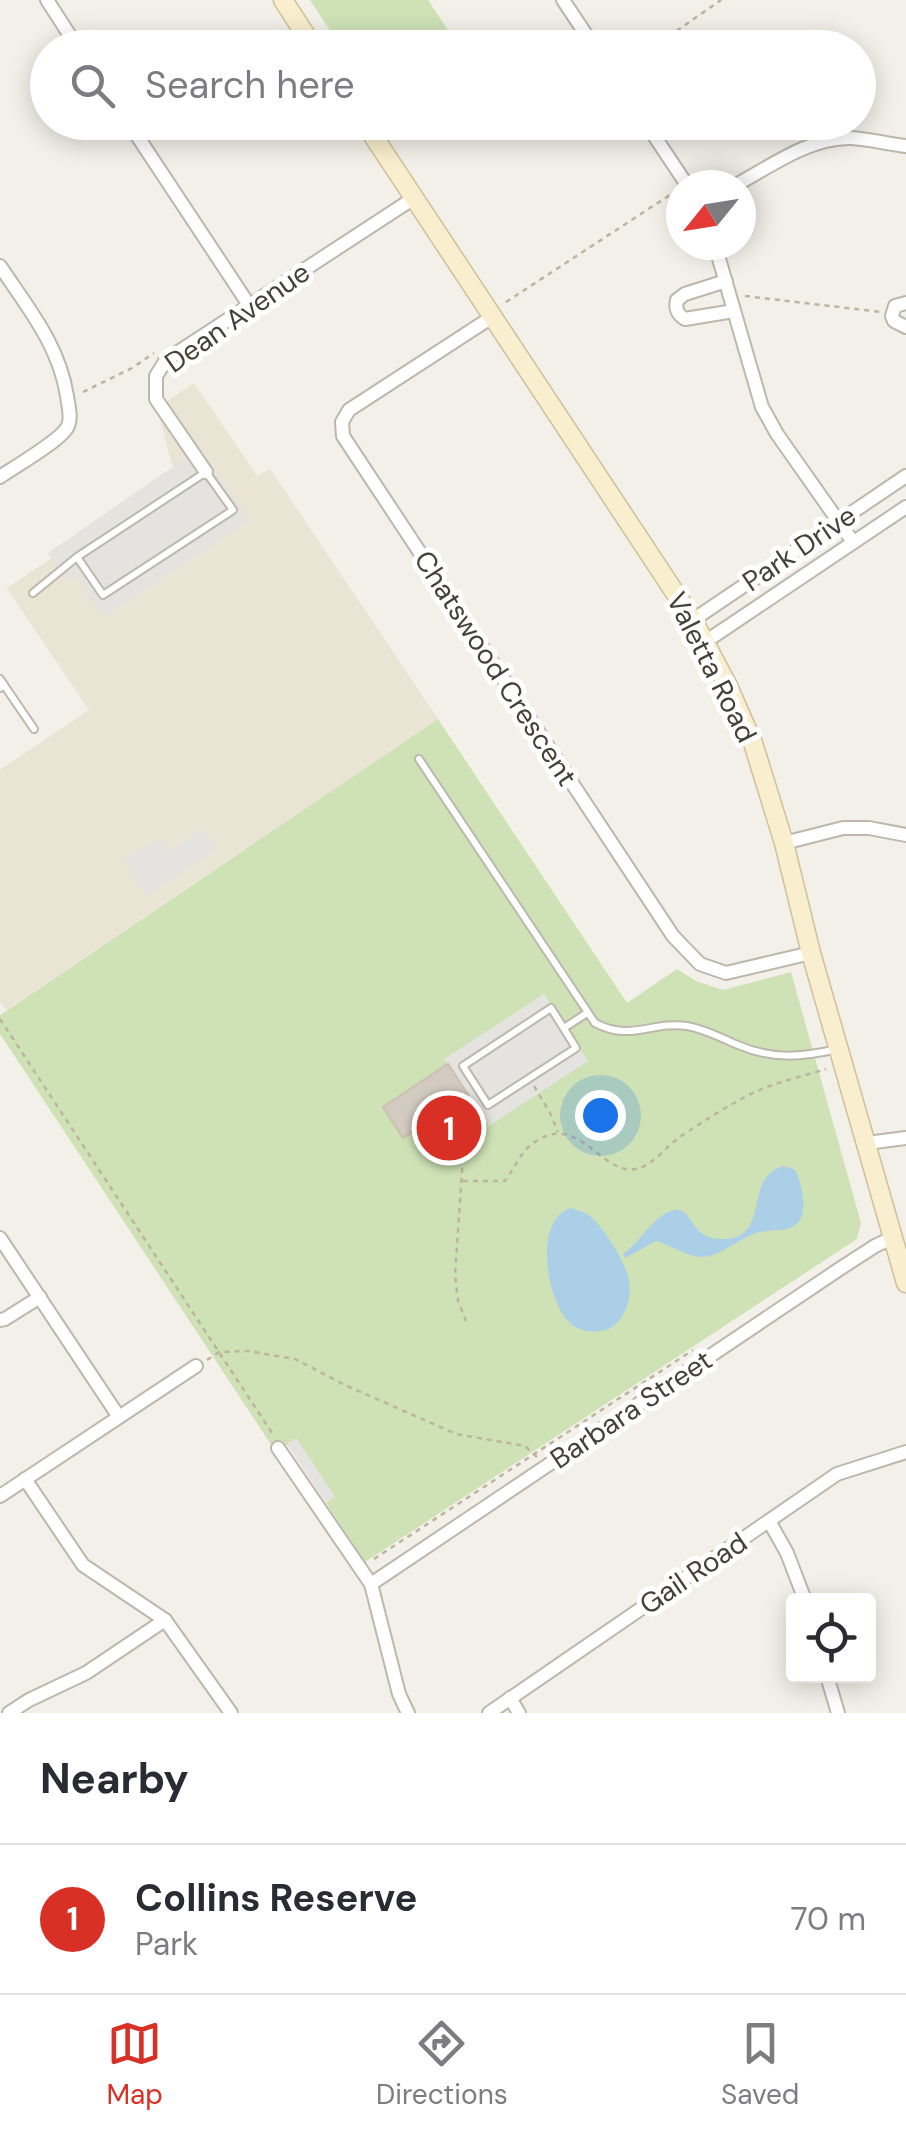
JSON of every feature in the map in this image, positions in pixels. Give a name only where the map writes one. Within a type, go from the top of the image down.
[{"type":"street","points":[[47,0],[66,30]]},
{"type":"street","points":[[283,0],[302,30]]},
{"type":"street","points":[[564,0],[583,30]]},
{"type":"street","points":[[140,140],[249,306]]},
{"type":"street","name":"Valetta Road","points":[[376,140],[693,620],[728,686],[753,744],[784,842],[811,952],[906,1283]]},
{"type":"street","points":[[656,140],[674,170]]},
{"type":"street","points":[[756,174],[798,151],[829,140]]},
{"type":"street","points":[[866,140],[906,146]]},
{"type":"street","name":"Dean Avenue","points":[[206,472],[156,399],[156,376],[166,360],[414,198]]},
{"type":"street","points":[[720,260],[762,407],[853,542]]},
{"type":"street","points":[[0,266],[58,357],[70,414],[68,427],[59,438],[0,477]]},
{"type":"street","points":[[727,288],[684,294],[677,300],[678,314],[685,319],[734,311]]},
{"type":"street","points":[[906,303],[895,306],[892,314],[894,321],[906,328]]},
{"type":"street","name":"Chatswood Crescent","points":[[492,317],[349,410],[342,422],[343,436],[673,936],[700,964],[726,974],[811,952]]},
{"type":"street","name":"Park Drive","points":[[693,620],[906,476]]},
{"type":"street","name":"Park Drive","points":[[705,642],[906,507]]},
{"type":"street","points":[[784,842],[843,828],[906,835]]},
{"type":"street","points":[[866,1143],[906,1138]]},
{"type":"street","name":"Barbara Street","points":[[371,1584],[838,1270],[894,1237]]},
{"type":"street","points":[[0,1238],[118,1417]]},
{"type":"street","points":[[0,1320],[40,1297]]},
{"type":"street","points":[[0,1496],[196,1366]]},
{"type":"street","points":[[278,1448],[371,1584],[399,1694],[408,1713]]},
{"type":"street","name":"Gail Road","points":[[489,1713],[837,1474],[906,1452]]},
{"type":"street","points":[[25,1479],[84,1565],[165,1620],[231,1713]]},
{"type":"street","points":[[769,1521],[802,1593]]},
{"type":"street","points":[[8,1713],[86,1673],[165,1620]]},
{"type":"street","points":[[829,1683],[838,1713]]},
{"type":"street","points":[[510,1698],[519,1713]]},
{"type":"street","points":[[29,1700],[37,1713]]},
{"type":"lane","points":[[33,593],[78,556],[206,472],[232,510],[103,595],[78,556]]},
{"type":"lane","points":[[2,684],[34,729]]},
{"type":"lane","points":[[419,759],[595,1023],[610,1031],[627,1032],[686,1026],[748,1050],[782,1057],[840,1048]]},
{"type":"lane","points":[[551,1008],[576,1048],[488,1106],[463,1066],[551,1008]]},
{"type":"lane","points":[[564,1028],[587,1013]]},
{"type":"path","points":[[678,30],[721,0]]},
{"type":"path","points":[[506,302],[666,198]]},
{"type":"path","points":[[727,288],[892,314]]},
{"type":"path","points":[[67,396],[115,376],[154,353]]},
{"type":"path","points":[[0,1019],[274,1436],[278,1448]]},
{"type":"path","points":[[463,1181],[505,1181],[532,1144],[558,1134],[572,1135],[615,1165],[634,1170],[677,1139],[758,1091],[826,1069]]},
{"type":"path","points":[[533,1085],[558,1134]]},
{"type":"path","points":[[466,1321],[455,1275],[465,1128],[488,1106]]},
{"type":"path","points":[[219,1352],[248,1351],[296,1358],[456,1434],[525,1446],[544,1468]]},
{"type":"path","points":[[368,1563],[535,1453]]},
{"type":"shaded area","points":[[194,383],[257,476],[270,469],[438,719],[6,1010],[0,1001],[0,770],[89,710],[7,588],[175,475],[157,408]]},
{"type":"shaded area","points":[[200,448],[250,521],[103,618],[77,577],[67,582],[48,553]]},
{"type":"shaded area","points":[[203,829],[216,850],[147,896],[123,860],[158,838],[168,852]]},
{"type":"shaded area","points":[[544,994],[588,1061],[489,1126],[444,1059]]},
{"type":"shaded area","points":[[296,1438],[335,1497],[326,1503],[287,1444]]},
{"type":"green space","points":[[310,0],[428,0],[448,30],[330,30]]},
{"type":"green space","points":[[438,719],[627,1003],[677,969],[696,981],[723,990],[791,972],[861,1223],[857,1239],[365,1562],[326,1503],[334,1496],[296,1439],[276,1452],[0,1034],[0,1015]]},
{"type":"water","points":[[782,1166],[796,1171],[803,1194],[803,1210],[797,1224],[756,1233],[707,1256],[690,1255],[656,1241],[625,1258],[623,1254],[654,1223],[675,1210],[686,1214],[704,1235],[724,1239],[739,1236],[752,1220],[764,1181]]},
{"type":"water","points":[[570,1208],[596,1222],[618,1253],[628,1276],[626,1309],[611,1328],[593,1332],[577,1328],[555,1299],[547,1245],[558,1216]]},
{"type":"building","points":[[448,1064],[468,1095],[449,1107],[461,1124],[437,1139],[427,1122],[403,1138],[383,1107]]},
{"type":"place","name":"Collins Reserve","points":[[449,1128]]}]
